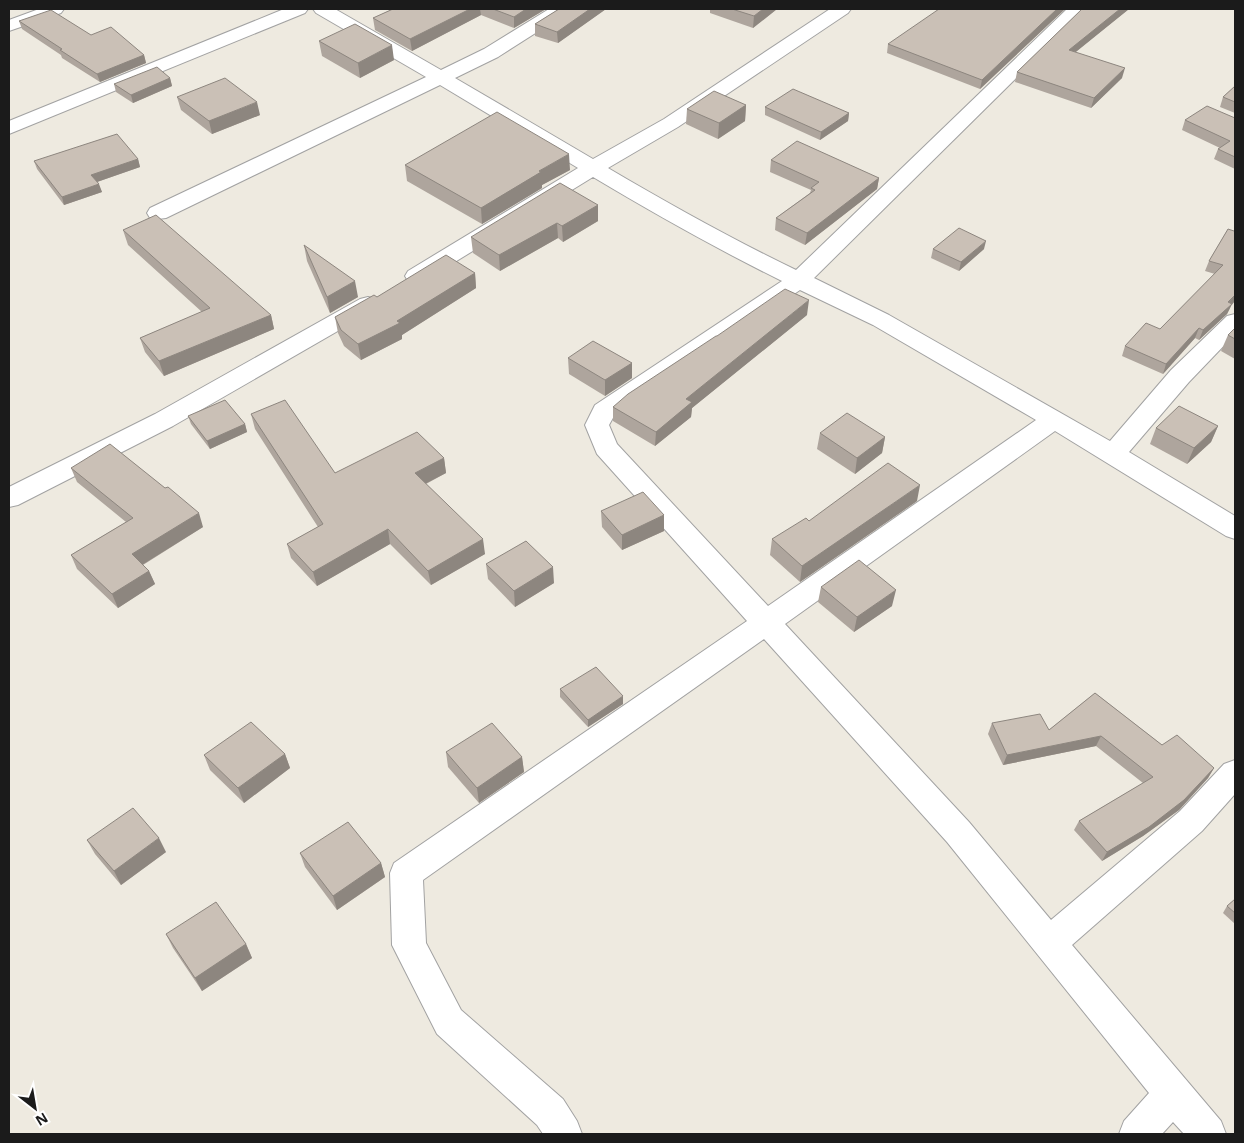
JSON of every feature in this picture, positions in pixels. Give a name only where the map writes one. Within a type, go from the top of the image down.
[{"type":"street","points":[[9,26],[55,9]]},
{"type":"street","points":[[9,128],[299,9]]},
{"type":"street","points":[[322,9],[592,168],[741,252],[881,320],[1054,419],[1235,529]]},
{"type":"street","points":[[158,213],[491,53],[561,9]]},
{"type":"street","points":[[9,498],[164,420],[393,289],[592,168],[671,123],[842,9]]},
{"type":"street","points":[[1077,9],[799,280],[604,411],[598,425],[606,448],[958,832],[1208,1134]]},
{"type":"street","points":[[1113,454],[1180,376],[1235,321]]},
{"type":"street","points":[[564,1134],[550,1112],[449,1022],[409,945],[406,873],[830,578],[1054,419]]},
{"type":"street","points":[[1049,943],[1191,821],[1235,773]]},
{"type":"street","points":[[1137,1134],[1173,1094]]},
{"type":"building","points":[[393,9],[470,9],[410,39],[373,18]]},
{"type":"building","points":[[493,9],[526,9],[514,17]]},
{"type":"building","points":[[559,9],[590,9],[557,32],[535,24]]},
{"type":"building","points":[[732,9],[763,9],[754,16]]},
{"type":"building","points":[[939,9],[1057,9],[982,80],[888,44]]},
{"type":"building","points":[[1082,9],[1120,9],[1069,50],[1125,68],[1094,98],[1017,72]]},
{"type":"building","points":[[51,10],[91,35],[111,27],[144,55],[97,74],[19,21]]},
{"type":"building","points":[[355,24],[392,45],[358,63],[319,41]]},
{"type":"building","points":[[157,67],[170,78],[131,95],[114,84]]},
{"type":"building","points":[[225,78],[257,102],[209,121],[177,97]]},
{"type":"building","points":[[1235,86],[1235,102],[1223,97]]},
{"type":"building","points":[[793,89],[849,113],[821,132],[765,107]]},
{"type":"building","points":[[714,91],[746,105],[719,123],[687,109]]},
{"type":"building","points":[[1207,106],[1235,118],[1235,157],[1218,149],[1230,141],[1185,120]]},
{"type":"building","points":[[497,112],[569,154],[481,208],[405,165]]},
{"type":"building","points":[[117,134],[138,159],[91,175],[99,184],[62,197],[34,161]]},
{"type":"building","points":[[797,141],[879,178],[807,233],[776,218],[815,190],[811,188],[819,182],[771,160]]},
{"type":"building","points":[[560,183],[598,205],[562,226],[557,223],[499,255],[471,237]]},
{"type":"building","points":[[156,215],[271,315],[159,361],[140,338],[210,308],[123,230]]},
{"type":"building","points":[[959,228],[986,241],[961,262],[933,249]]},
{"type":"building","points":[[1228,229],[1235,230],[1235,295],[1228,302],[1232,304],[1203,330],[1199,328],[1166,364],[1125,346],[1146,323],[1160,329],[1223,265],[1209,261]]},
{"type":"building","points":[[304,245],[355,281],[327,297]]},
{"type":"building","points":[[446,255],[475,273],[397,321],[400,323],[358,344],[341,330],[335,317],[374,295],[377,297]]},
{"type":"building","points":[[785,289],[809,300],[686,399],[692,402],[656,432],[613,407],[628,394]]},
{"type":"building","points":[[1235,328],[1235,339],[1228,335]]},
{"type":"building","points":[[593,341],[632,363],[605,380],[568,358]]},
{"type":"building","points":[[225,400],[245,424],[207,441],[188,416]]},
{"type":"building","points":[[285,400],[335,473],[417,432],[444,458],[415,473],[483,539],[428,571],[388,529],[313,572],[287,544],[323,524],[251,414]]},
{"type":"building","points":[[1179,406],[1218,426],[1194,448],[1156,428]]},
{"type":"building","points":[[847,413],[885,437],[857,458],[820,433]]},
{"type":"building","points":[[110,444],[165,488],[168,487],[199,513],[132,554],[149,571],[112,594],[71,555],[133,518],[71,468]]},
{"type":"building","points":[[888,463],[920,485],[802,566],[772,539],[806,518],[809,521]]},
{"type":"building","points":[[643,492],[664,515],[622,535],[601,511]]},
{"type":"building","points":[[526,541],[553,567],[514,591],[486,564]]},
{"type":"building","points":[[859,560],[896,590],[857,617],[821,587]]},
{"type":"building","points":[[596,667],[623,696],[588,720],[560,689]]},
{"type":"building","points":[[1095,693],[1162,745],[1177,735],[1214,768],[1184,800],[1149,827],[1107,852],[1079,821],[1153,777],[1101,736],[1007,755],[992,723],[1040,714],[1049,730]]},
{"type":"building","points":[[251,722],[285,754],[238,788],[204,755]]},
{"type":"building","points":[[492,723],[522,757],[477,788],[446,752]]},
{"type":"building","points":[[133,808],[159,838],[114,871],[87,840]]},
{"type":"building","points":[[348,822],[381,863],[333,896],[300,853]]},
{"type":"building","points":[[1235,899],[1235,913],[1227,906]]},
{"type":"building","points":[[216,902],[246,944],[195,978],[166,934]]}]
